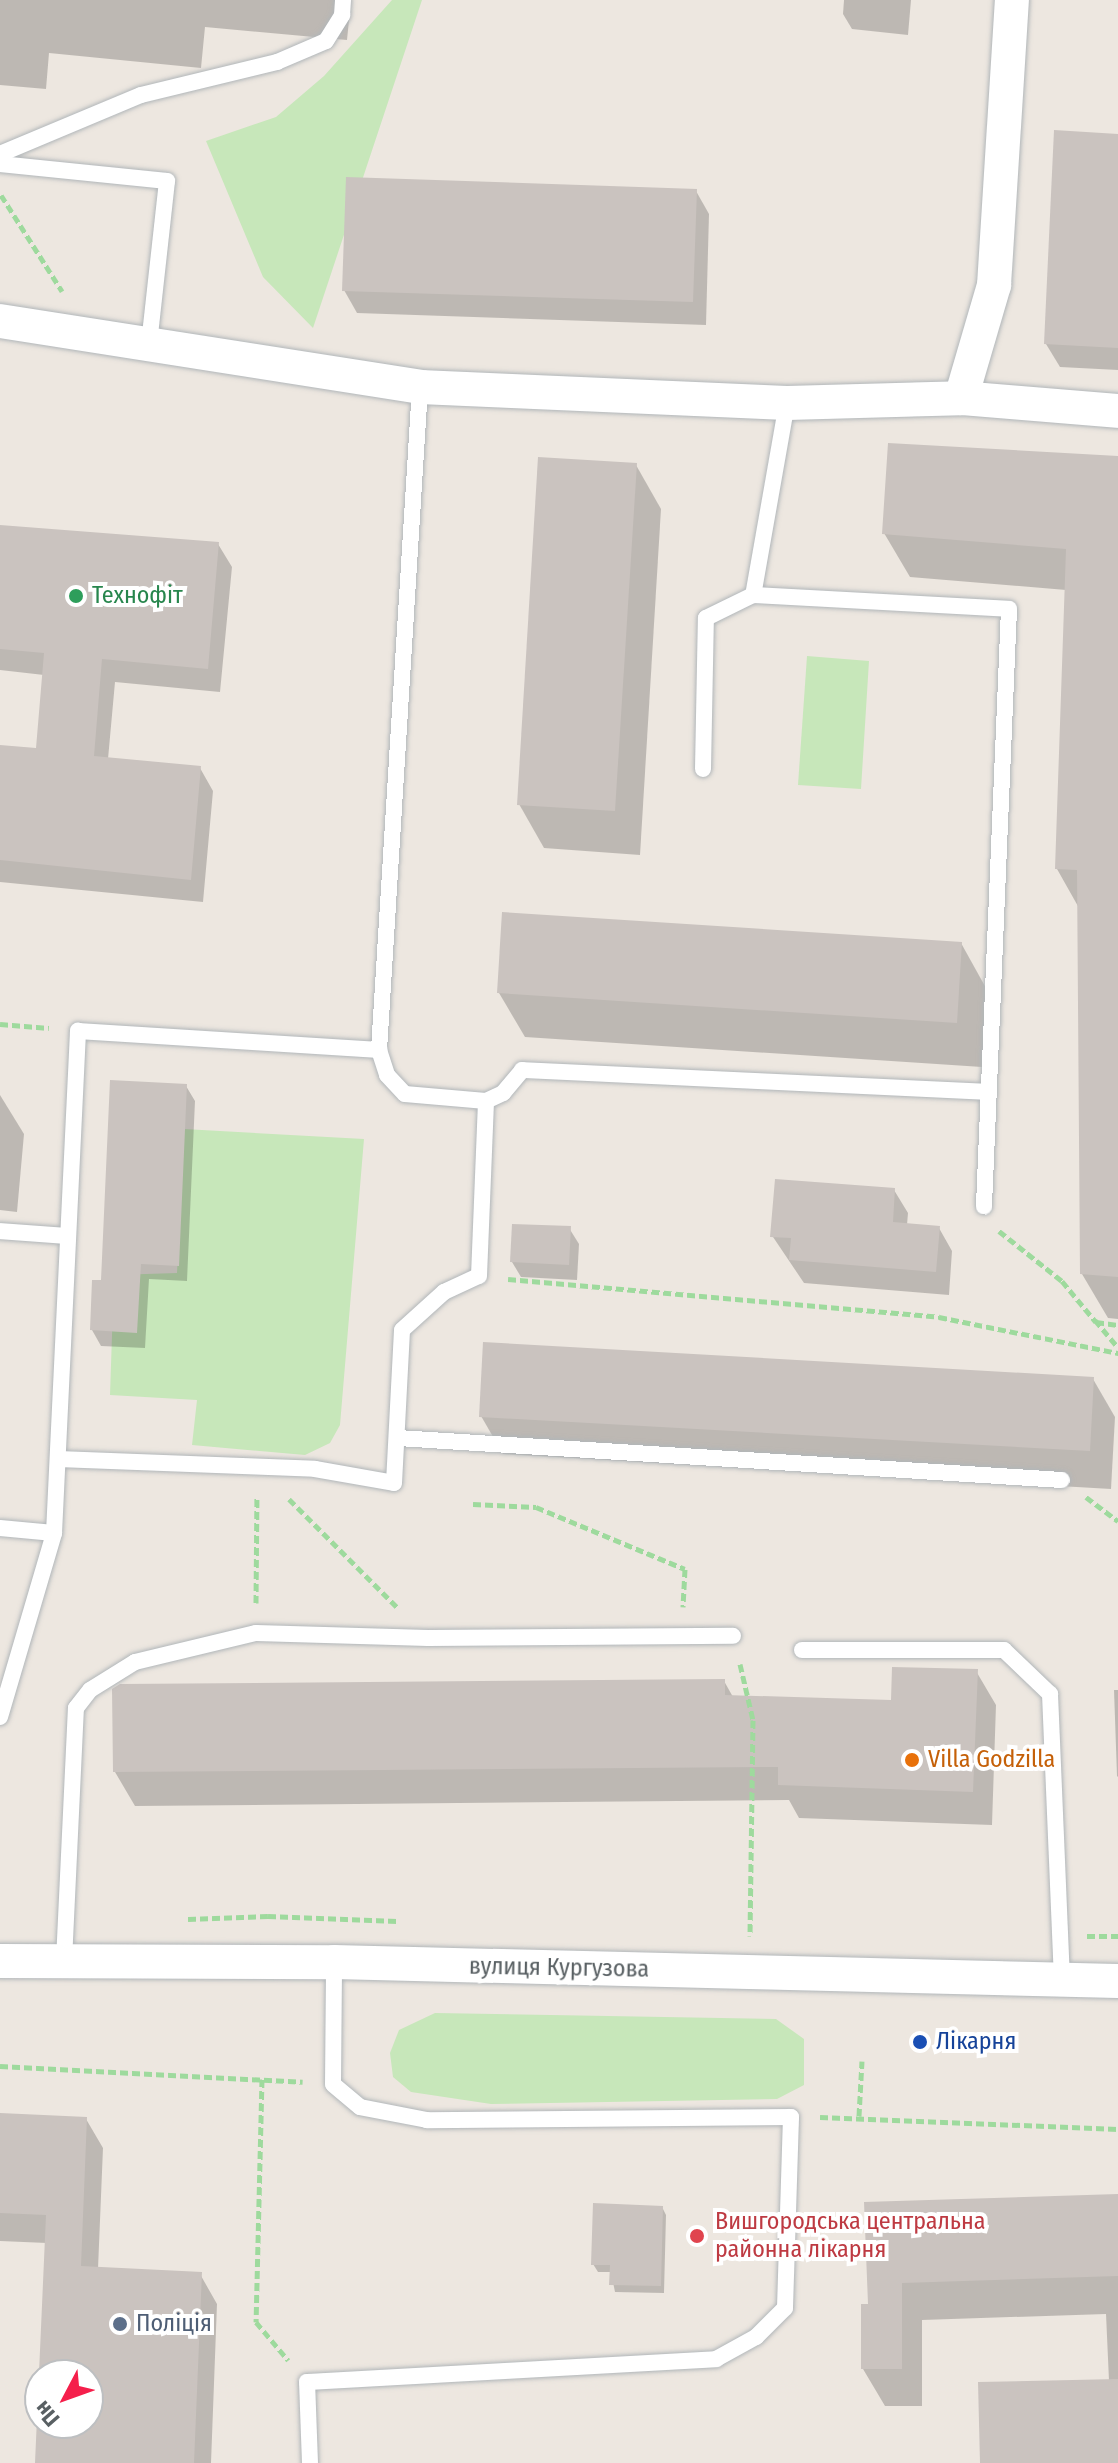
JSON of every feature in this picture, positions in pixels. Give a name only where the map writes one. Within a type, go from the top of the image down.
[{"type":"street","points":[[961,398],[994,285],[1012,0]]},
{"type":"street","points":[[0,321],[420,387],[787,403],[961,398],[1118,411]]},
{"type":"street","name":"вулиця Кургузова","points":[[0,1961],[334,1962],[1118,1981]]},
{"type":"lane","points":[[0,154],[141,95],[277,62],[326,41],[342,15],[343,0]]},
{"type":"lane","points":[[0,164],[167,181],[149,344]]},
{"type":"lane","points":[[420,387],[379,1050],[387,1075],[405,1094],[486,1101],[503,1093],[522,1070],[987,1092]]},
{"type":"lane","points":[[753,595],[787,403]]},
{"type":"lane","points":[[703,769],[706,618],[753,595],[1009,609],[984,1206]]},
{"type":"lane","points":[[0,1717],[54,1533],[78,1031],[379,1050]]},
{"type":"lane","points":[[58,1459],[315,1469],[394,1483],[402,1330],[444,1292],[479,1276],[486,1101]]},
{"type":"lane","points":[[0,1231],[66,1236]]},
{"type":"lane","points":[[398,1438],[1062,1480]]},
{"type":"lane","points":[[0,1528],[54,1533]]},
{"type":"lane","points":[[64,1961],[76,1708],[90,1690],[135,1662],[256,1633],[428,1638],[733,1636]]},
{"type":"lane","points":[[802,1650],[1004,1650],[1050,1694],[1062,1980]]},
{"type":"lane","points":[[310,2463],[307,2382],[716,2359],[756,2337],[785,2308],[791,2117],[427,2120],[360,2107],[333,2084],[334,1962]]},
{"type":"path","points":[[0,194],[91,336]]},
{"type":"path","points":[[0,1024],[78,1031]]},
{"type":"path","points":[[984,1206],[1002,1236],[1062,1281],[1118,1347]]},
{"type":"path","points":[[479,1276],[939,1317],[1118,1353]]},
{"type":"path","points":[[1096,1322],[1118,1325]]},
{"type":"path","points":[[256,1633],[257,1468]]},
{"type":"path","points":[[257,1468],[428,1638]]},
{"type":"path","points":[[1062,1480],[1118,1521]]},
{"type":"path","points":[[473,1504],[536,1507],[685,1569],[682,1636]]},
{"type":"path","points":[[733,1636],[753,1720],[750,1936]]},
{"type":"path","points":[[859,2116],[862,2061]]},
{"type":"path","points":[[0,2066],[333,2084]]},
{"type":"path","points":[[262,2079],[256,2322],[307,2382]]},
{"type":"path","points":[[791,2117],[859,2116],[1118,2129]]},
{"type":"green space","points":[[392,0],[422,0],[313,328],[263,277],[206,141],[276,117],[324,76]]},
{"type":"green space","points":[[807,656],[869,661],[861,789],[798,785]]},
{"type":"green space","points":[[184,1129],[364,1139],[340,1425],[330,1443],[305,1455],[192,1445],[197,1400],[110,1395],[114,1275],[177,1273]]},
{"type":"green space","points":[[435,2013],[776,2019],[804,2039],[804,2085],[777,2099],[491,2104],[411,2092],[393,2077],[390,2053],[399,2030]]},
{"type":"building","points":[[1054,130],[1118,134],[1118,348],[1044,344]]},
{"type":"building","points":[[346,177],[697,189],[693,302],[342,291]]},
{"type":"building","points":[[888,443],[1118,456],[1118,1277],[1080,1274],[1077,870],[1055,869],[1066,549],[882,534]]},
{"type":"building","points":[[538,457],[637,463],[615,811],[517,805]]},
{"type":"building","points":[[0,525],[219,542],[208,669],[102,659],[94,756],[201,766],[191,880],[0,860],[0,745],[36,748],[44,653],[0,649]]},
{"type":"building","points":[[502,912],[962,942],[957,1023],[497,993]]},
{"type":"building","points":[[110,1080],[187,1084],[179,1266],[141,1264],[137,1333],[90,1330],[92,1280],[101,1280]]},
{"type":"building","points":[[775,1179],[895,1188],[893,1222],[940,1226],[936,1272],[789,1260],[791,1238],[770,1237]]},
{"type":"building","points":[[512,1224],[571,1226],[569,1265],[510,1262]]},
{"type":"building","points":[[483,1342],[1094,1377],[1090,1451],[479,1417]]},
{"type":"building","points":[[892,1667],[978,1669],[973,1792],[778,1785],[778,1767],[113,1772],[112,1689],[120,1684],[725,1679],[725,1695],[891,1700]]},
{"type":"building","name":"Поліція","points":[[0,2113],[87,2117],[81,2266],[202,2272],[194,2463],[35,2463],[36,2439],[104,2439],[104,2359],[40,2359],[46,2215],[0,2213]]},
{"type":"building","points":[[1118,2194],[1118,2276],[902,2283],[902,2369],[861,2369],[861,2304],[868,2304],[864,2202]]},
{"type":"building","points":[[593,2203],[663,2206],[661,2286],[609,2285],[610,2265],[591,2265]]},
{"type":"building","points":[[1118,2379],[1118,2463],[980,2463],[978,2382]]},
{"type":"place","name":"Технофіт","points":[[76,596]]},
{"type":"place","name":"Villa Godzilla","points":[[912,1760]]},
{"type":"place","name":"Лікарня","points":[[920,2042]]},
{"type":"place","name":"Вишгородська центральна районна лікарня","points":[[697,2236]]},
{"type":"place","name":"Поліція","points":[[120,2324]]}]
